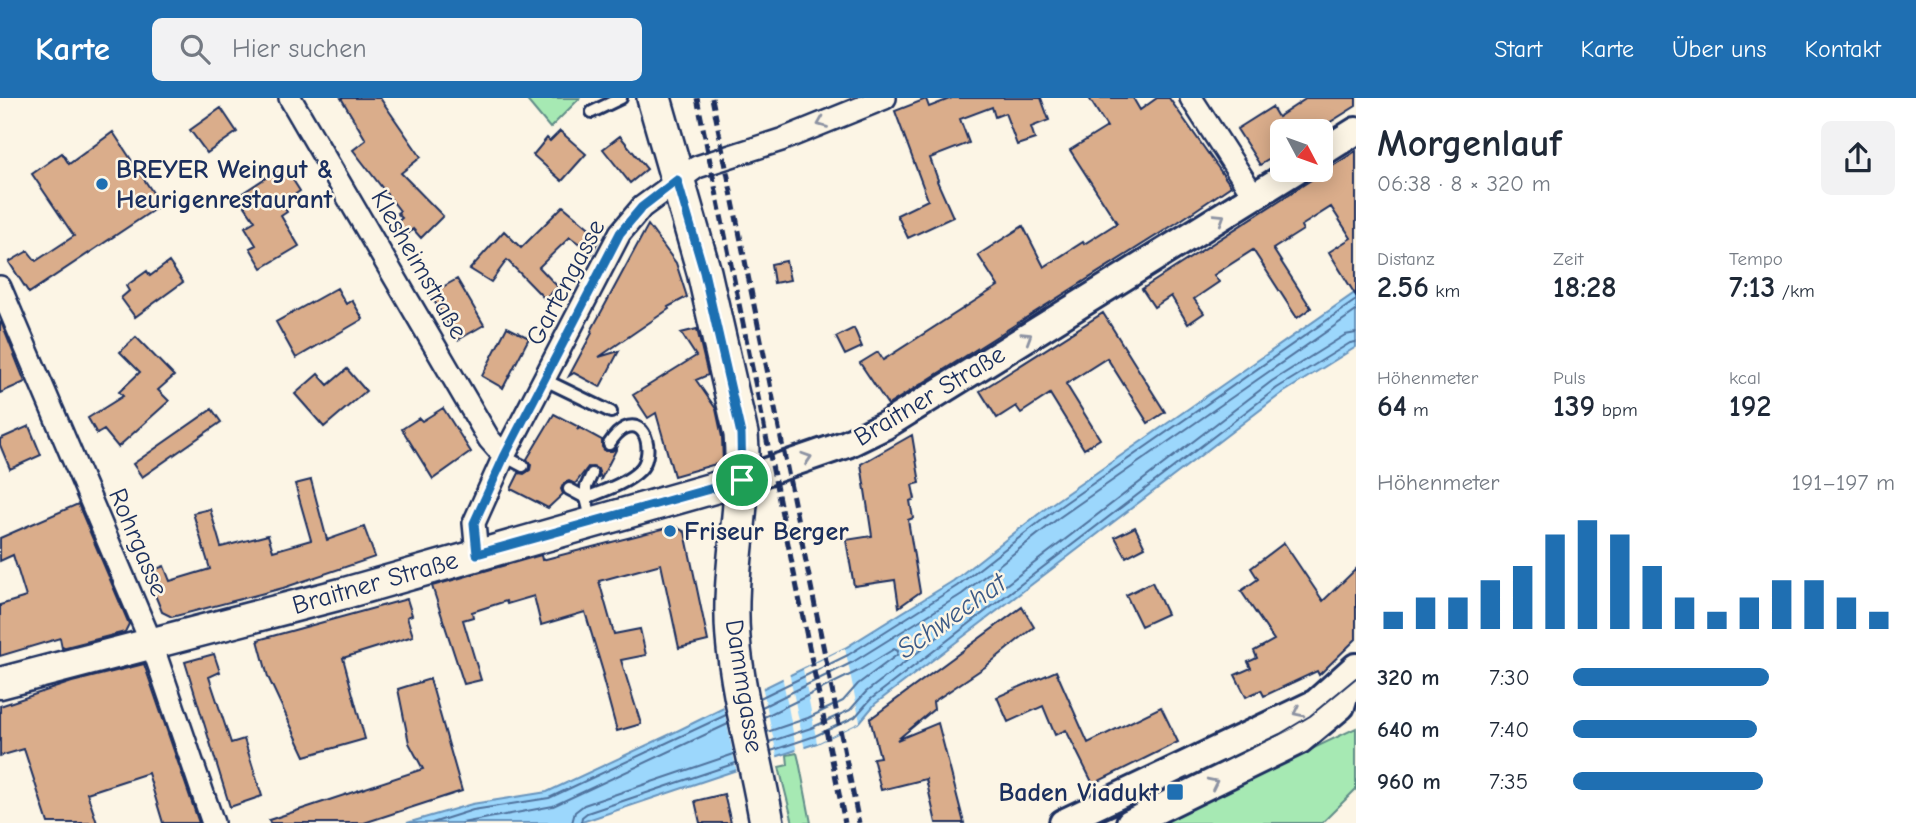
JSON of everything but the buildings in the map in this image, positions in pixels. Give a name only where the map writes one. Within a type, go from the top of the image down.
[{"type":"main road","name":"Dammgasse","points":[[654,98],[704,272],[741,434],[742,480],[732,591],[733,639],[767,823]]},
{"type":"main road","name":"Braitner Straße","points":[[0,683],[151,642],[238,625],[477,554],[589,510],[742,480]]},
{"type":"street","name":"Klesheimstraße","points":[[290,98],[489,439],[514,461]]},
{"type":"street","name":"Gartengasse","points":[[477,554],[474,523],[514,461],[545,380],[620,233],[642,207],[697,167],[781,140],[885,98]]},
{"type":"street","points":[[1191,98],[1254,196]]},
{"type":"street","points":[[1334,145],[1356,131]]},
{"type":"street","name":"Braitner Straße","points":[[742,480],[847,444],[886,425],[1277,182]]},
{"type":"street","name":"Rohrgasse","points":[[0,287],[151,642],[213,823]]},
{"type":"street","points":[[1130,823],[1300,740],[1341,706],[1355,671]]},
{"type":"street","points":[[1063,823],[1316,702],[1355,671]]},
{"type":"lane","points":[[592,112],[621,98]]},
{"type":"lane","points":[[545,380],[611,412]]},
{"type":"lane","points":[[589,510],[641,470],[647,459],[649,446],[645,436],[637,428],[629,426],[621,430],[609,444]]},
{"type":"lane","points":[[589,510],[586,486],[592,474]]},
{"type":"lane","points":[[569,489],[589,510]]},
{"type":"green space","points":[[525,98],[580,98],[550,128]]},
{"type":"green space","points":[[1356,728],[1356,789],[1322,823],[1156,823]]},
{"type":"green space","points":[[797,753],[811,823],[793,823],[779,767],[788,765],[787,755]]},
{"type":"water","name":"Schwechat","points":[[1356,292],[1356,347],[1281,394],[875,704],[860,722],[817,743],[579,823],[407,823],[472,804],[547,792],[845,648],[953,581],[1050,505]]},
{"type":"pier","points":[[845,648],[860,722],[817,743],[803,669]]},
{"type":"pier","points":[[789,672],[805,750],[797,753],[782,675]]},
{"type":"pier","points":[[762,685],[778,760],[737,773],[723,705]]},
{"type":"tram line","points":[[1092,823],[1280,734],[1310,716],[1356,678]]},
{"type":"railway","points":[[697,98],[845,823]]},
{"type":"railway","points":[[712,98],[859,823]]},
{"type":"place","name":"BREYER Weingut & Heurigenrestaurant","points":[[102,184]]},
{"type":"place","name":"Friseur Berger","points":[[670,531]]},
{"type":"place","name":"Baden Viadukt","points":[[1175,792]]},
{"type":"route","points":[[677,180],[722,345],[741,434],[742,480],[477,554],[474,523],[504,457],[620,233],[642,207],[677,180]]}]
